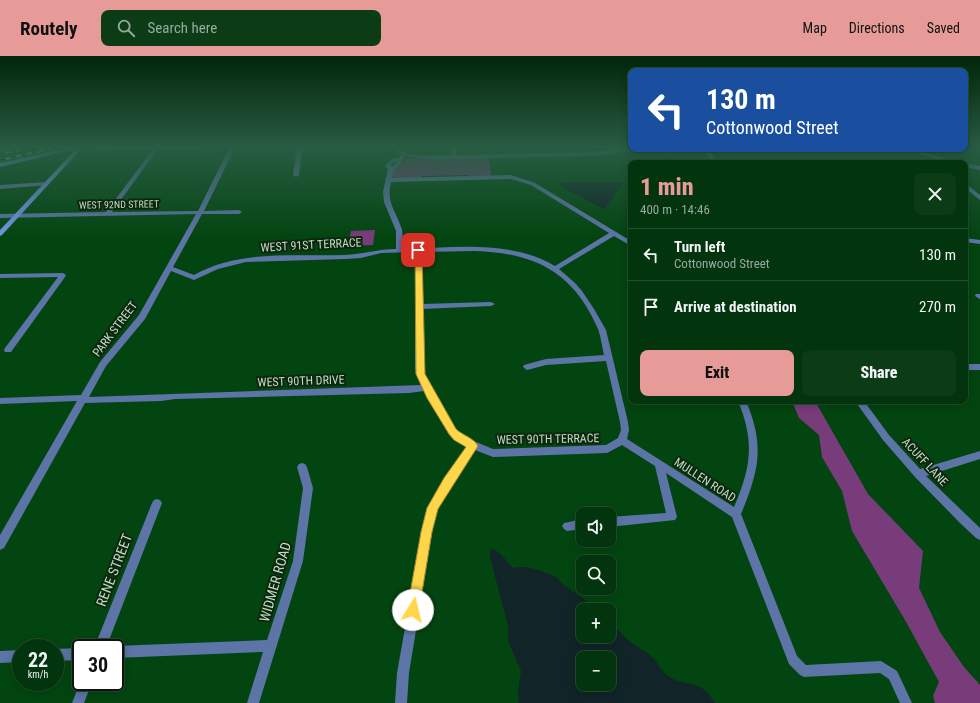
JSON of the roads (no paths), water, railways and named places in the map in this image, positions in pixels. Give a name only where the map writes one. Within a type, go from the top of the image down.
[{"type":"main road","points":[[0,234],[53,176]]},
{"type":"street","points":[[109,213],[136,176]]},
{"type":"street","name":"PARK STREET","points":[[0,545],[109,355],[135,327],[142,317],[200,212],[218,176]]},
{"type":"street","points":[[389,176],[386,192],[387,202],[399,231],[399,251]]},
{"type":"street","points":[[388,180],[520,178],[533,184],[628,242]]},
{"type":"street","points":[[0,187],[46,184]]},
{"type":"street","points":[[968,188],[979,197]]},
{"type":"street","points":[[968,196],[979,197]]},
{"type":"street","name":"WEST 92ND STREET","points":[[0,216],[238,212]]},
{"type":"street","points":[[555,269],[614,233]]},
{"type":"street","points":[[968,240],[980,242]]},
{"type":"street","name":"WEST 91ST TERRACE","points":[[169,268],[194,278],[216,268],[243,260],[359,256],[383,251],[480,249],[508,251],[542,262],[565,276],[576,288],[602,330],[624,422],[625,430],[622,440]]},
{"type":"street","name":"WEST 90TH TERRACE","points":[[418,250],[419,368],[427,388],[452,432],[473,446],[493,453],[607,450],[622,440]]},
{"type":"street","points":[[0,276],[63,275],[8,350]]},
{"type":"street","points":[[418,308],[491,304]]},
{"type":"street","points":[[527,368],[552,361],[608,358]]},
{"type":"street","points":[[968,367],[980,367]]},
{"type":"street","name":"WEST 90TH DRIVE","points":[[0,401],[84,398],[161,398],[175,396],[250,395],[427,388]]},
{"type":"street","name":"MULLEN ROAD","points":[[622,440],[736,514],[749,484],[754,460],[754,439],[748,413],[744,404]]},
{"type":"street","name":"ACUFF LANE","points":[[861,404],[880,430],[918,474],[980,535]]},
{"type":"street","points":[[401,703],[403,674],[430,515],[436,500],[473,446]]},
{"type":"street","points":[[918,474],[980,455]]},
{"type":"street","points":[[616,521],[672,517],[659,464]]},
{"type":"street","name":"WIDMER ROAD","points":[[253,703],[298,561],[301,547],[308,488],[306,476],[302,468]]},
{"type":"street","name":"RENE STREET","points":[[104,639],[157,503]]},
{"type":"street","points":[[736,514],[793,660],[804,672],[881,667],[893,675],[906,703]]},
{"type":"street","points":[[567,526],[576,525]]},
{"type":"street","points":[[124,652],[270,646]]},
{"type":"street","points":[[0,657],[12,656]]},
{"type":"street","points":[[78,703],[83,691]]},
{"type":"water","points":[[560,183],[623,183],[604,209],[563,188]]},
{"type":"water","points":[[490,549],[500,553],[513,568],[530,568],[542,571],[558,578],[560,582],[576,595],[589,603],[576,603],[576,643],[616,643],[616,628],[628,640],[652,657],[667,675],[681,682],[698,686],[709,694],[715,703],[519,703],[518,692],[521,671],[508,641],[508,626],[490,557]]}]
